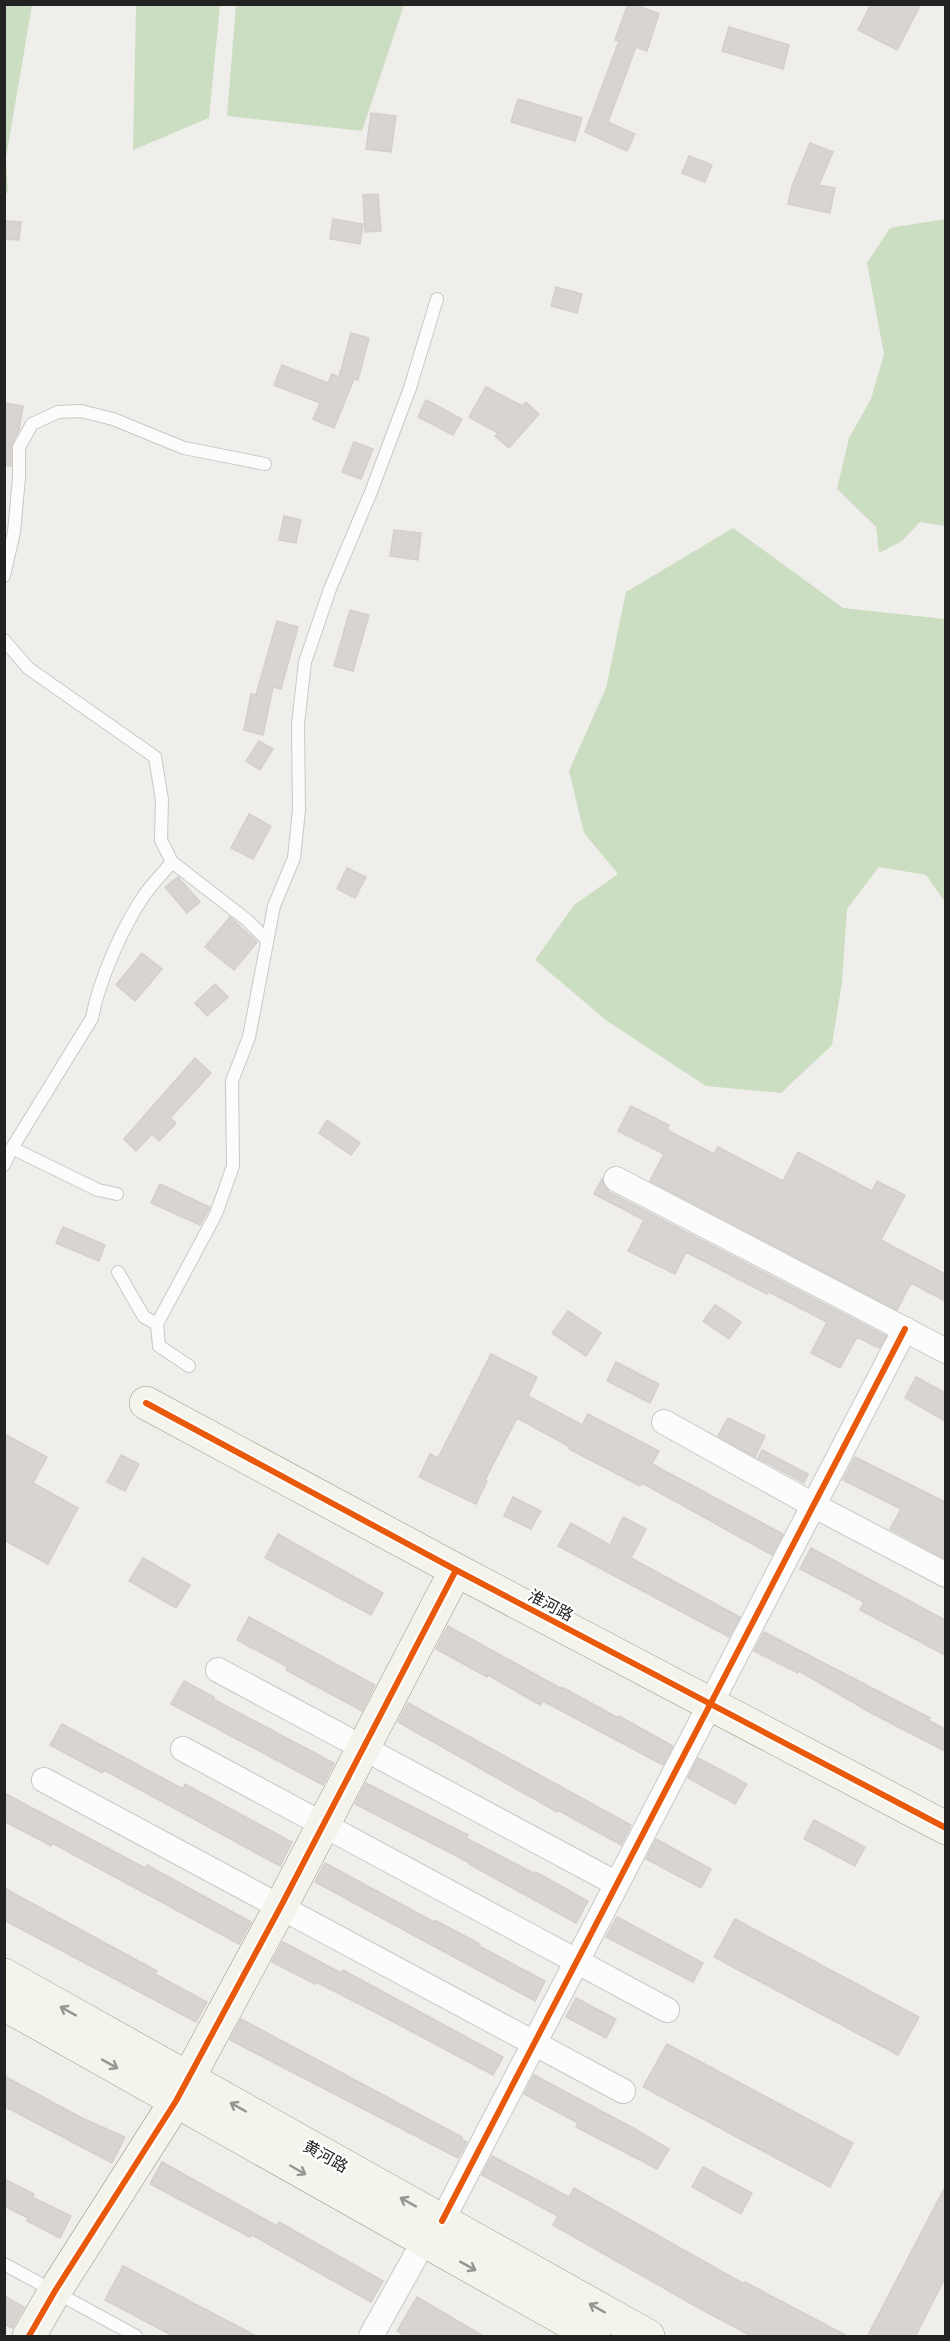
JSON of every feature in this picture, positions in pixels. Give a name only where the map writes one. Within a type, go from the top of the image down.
[{"type":"street","points":[[616,1179],[945,1351]]},
{"type":"street","points":[[371,2337],[433,2231],[534,2044],[904,1329]]},
{"type":"street","name":"淮河路","points":[[146,1403],[456,1570],[945,1828]]},
{"type":"street","points":[[664,1422],[945,1575]]},
{"type":"street","points":[[28,2337],[182,2089],[281,1906],[456,1570]]},
{"type":"street","points":[[218,1670],[617,1884]]},
{"type":"street","points":[[183,1749],[667,2010]]},
{"type":"street","points":[[44,1780],[623,2091]]},
{"type":"street","name":"黄河路","points":[[4,1975],[182,2089],[433,2231],[648,2337]]},
{"type":"street","name":"黄河路","points":[[4,2004],[182,2089]]},
{"type":"street","name":"黄河路","points":[[433,2231],[594,2337]]},
{"type":"lane","points":[[189,1366],[159,1346],[157,1324],[216,1214],[233,1166],[232,1081],[249,1037],[274,906],[294,858],[299,810],[298,724],[304,662],[330,589],[371,492],[410,388],[437,299]]},
{"type":"lane","points":[[4,576],[14,532],[20,478],[20,447],[32,424],[58,412],[81,411],[113,419],[184,448],[265,464]]},
{"type":"lane","points":[[4,640],[28,668],[155,757],[162,800],[161,840],[172,862],[247,920],[267,940]]},
{"type":"lane","points":[[4,1165],[12,1148],[92,1018],[95,1000],[107,968],[145,895],[172,862]]},
{"type":"lane","points":[[12,1148],[98,1190],[117,1194]]},
{"type":"lane","points":[[118,1272],[144,1317],[157,1324]]},
{"type":"lane","points":[[4,2264],[136,2337]]},
{"type":"green space","points":[[4,5],[32,5],[6,158],[8,193],[4,192]]},
{"type":"green space","points":[[136,5],[220,5],[209,118],[133,150]]},
{"type":"green space","points":[[236,5],[404,5],[362,131],[227,116]]},
{"type":"green space","points":[[945,219],[945,526],[920,522],[902,541],[879,553],[876,527],[837,489],[849,438],[871,399],[884,354],[867,263],[890,228]]},
{"type":"green space","points":[[733,528],[843,608],[945,619],[945,902],[926,875],[879,867],[847,909],[842,982],[832,1045],[781,1093],[706,1086],[607,1021],[535,960],[574,905],[618,874],[584,833],[569,771],[606,688],[626,592]]},
{"type":"building","points":[[628,4],[634,4],[659,14],[647,51],[636,47],[608,122],[635,134],[627,151],[585,132],[619,41],[615,40]]},
{"type":"building","points":[[871,4],[921,4],[897,50],[858,30]]},
{"type":"building","points":[[729,27],[789,45],[783,69],[722,51]]},
{"type":"building","points":[[518,99],[582,118],[575,141],[511,122]]},
{"type":"building","points":[[371,113],[396,116],[391,152],[366,149]]},
{"type":"building","points":[[810,143],[833,152],[819,185],[835,188],[830,213],[788,204],[792,186]]},
{"type":"building","points":[[689,156],[712,165],[705,182],[682,173]]},
{"type":"building","points":[[378,194],[381,231],[365,232],[363,195]]},
{"type":"building","points":[[333,219],[363,224],[360,244],[330,239]]},
{"type":"building","points":[[4,221],[21,222],[19,240],[4,239]]},
{"type":"building","points":[[556,287],[582,294],[577,313],[551,306]]},
{"type":"building","points":[[351,333],[369,338],[358,380],[354,379],[334,428],[313,419],[320,403],[274,385],[282,365],[328,383],[332,374],[339,377]]},
{"type":"building","points":[[486,387],[522,406],[526,402],[539,414],[509,448],[495,436],[498,433],[469,417]]},
{"type":"building","points":[[426,400],[462,419],[453,435],[418,417]]},
{"type":"building","points":[[4,403],[23,406],[19,430],[11,446],[11,466],[4,466]]},
{"type":"building","points":[[354,442],[373,449],[361,479],[342,472]]},
{"type":"building","points":[[284,516],[301,520],[296,543],[279,540]]},
{"type":"building","points":[[394,530],[421,533],[418,560],[390,556]]},
{"type":"building","points":[[350,610],[369,615],[353,671],[334,666]]},
{"type":"building","points":[[277,621],[298,627],[281,689],[273,687],[263,735],[244,730],[251,694],[256,695]]},
{"type":"building","points":[[259,741],[273,749],[260,770],[246,761]]},
{"type":"building","points":[[249,814],[271,826],[253,859],[231,848]]},
{"type":"building","points":[[347,868],[366,877],[355,898],[337,889]]},
{"type":"building","points":[[178,877],[200,902],[187,913],[165,887]]},
{"type":"building","points":[[230,917],[257,942],[234,970],[205,947]]},
{"type":"building","points":[[142,953],[162,969],[135,1001],[116,985]]},
{"type":"building","points":[[215,984],[228,997],[207,1016],[195,1003]]},
{"type":"building","points":[[195,1058],[211,1073],[170,1118],[176,1123],[159,1141],[152,1134],[136,1151],[124,1139]]},
{"type":"building","points":[[631,1106],[669,1125],[667,1130],[714,1154],[718,1147],[783,1181],[798,1152],[872,1191],[877,1181],[905,1195],[881,1240],[945,1274],[945,1301],[911,1283],[897,1310],[650,1181],[664,1154],[618,1131]]},
{"type":"building","points":[[327,1120],[360,1143],[351,1155],[319,1133]]},
{"type":"building","points":[[602,1179],[609,1192],[886,1336],[879,1348],[857,1337],[840,1368],[811,1353],[827,1322],[686,1252],[675,1274],[628,1251],[644,1220],[594,1194]]},
{"type":"building","points":[[160,1184],[210,1207],[200,1225],[151,1203]]},
{"type":"building","points":[[63,1227],[105,1245],[99,1261],[56,1243]]},
{"type":"building","points":[[715,1305],[741,1322],[729,1339],[703,1321]]},
{"type":"building","points":[[568,1311],[601,1333],[586,1356],[552,1333]]},
{"type":"building","points":[[491,1354],[537,1377],[528,1396],[582,1425],[588,1414],[659,1451],[652,1464],[783,1534],[772,1555],[642,1483],[640,1486],[569,1449],[570,1447],[517,1418],[485,1480],[487,1481],[476,1504],[419,1477],[430,1454],[438,1458]]},
{"type":"building","points":[[616,1362],[659,1384],[650,1403],[607,1381]]},
{"type":"building","points":[[916,1377],[945,1393],[945,1421],[905,1398]]},
{"type":"building","points":[[728,1418],[765,1436],[755,1457],[718,1436]]},
{"type":"building","points":[[4,1434],[47,1457],[33,1483],[78,1508],[48,1564],[4,1540]]},
{"type":"building","points":[[762,1450],[808,1474],[804,1483],[758,1458]]},
{"type":"building","points":[[121,1455],[139,1464],[125,1491],[107,1482]]},
{"type":"building","points":[[855,1457],[945,1502],[945,1559],[890,1529],[901,1509],[843,1480]]},
{"type":"building","points":[[513,1497],[541,1511],[531,1529],[504,1516]]},
{"type":"building","points":[[623,1517],[646,1529],[631,1558],[740,1617],[729,1637],[558,1546],[571,1523],[610,1545]]},
{"type":"building","points":[[278,1534],[383,1593],[371,1615],[265,1558]]},
{"type":"building","points":[[811,1548],[945,1620],[945,1655],[860,1610],[864,1602],[800,1569]]},
{"type":"building","points":[[143,1558],[190,1585],[176,1608],[129,1581]]},
{"type":"building","points":[[249,1617],[375,1685],[362,1711],[286,1670],[288,1667],[237,1640]]},
{"type":"building","points":[[448,1626],[562,1689],[562,1687],[618,1718],[619,1716],[673,1746],[663,1765],[543,1701],[540,1705],[436,1649]]},
{"type":"building","points":[[764,1632],[930,1718],[928,1720],[945,1729],[945,1751],[873,1714],[799,1671],[798,1673],[754,1651]]},
{"type":"building","points":[[184,1681],[214,1697],[213,1699],[334,1763],[323,1785],[171,1704]]},
{"type":"building","points":[[408,1703],[631,1825],[621,1845],[558,1810],[557,1812],[398,1722]]},
{"type":"building","points":[[62,1724],[183,1789],[185,1784],[292,1842],[280,1866],[104,1770],[102,1773],[50,1745]]},
{"type":"building","points":[[698,1758],[747,1784],[735,1804],[688,1778]]},
{"type":"building","points":[[366,1783],[468,1835],[466,1838],[535,1874],[536,1872],[588,1901],[576,1923],[470,1863],[355,1804]]},
{"type":"building","points":[[4,1793],[145,1868],[147,1865],[251,1922],[239,1944],[52,1843],[51,1846],[4,1821]]},
{"type":"building","points":[[814,1820],[865,1847],[855,1866],[804,1839]]},
{"type":"building","points":[[656,1839],[711,1869],[701,1888],[646,1859]]},
{"type":"building","points":[[325,1863],[434,1922],[435,1920],[480,1944],[479,1946],[545,1981],[535,2001],[315,1882]]},
{"type":"building","points":[[4,1888],[157,1971],[155,1974],[207,2002],[196,2022],[4,1920]]},
{"type":"building","points":[[617,1917],[703,1963],[693,1982],[606,1937]]},
{"type":"building","points":[[735,1919],[919,2017],[898,2055],[714,1957]]},
{"type":"building","points":[[283,1942],[341,1973],[343,1970],[503,2057],[493,2075],[373,2011],[272,1962]]},
{"type":"building","points":[[576,1998],[616,2019],[606,2038],[566,2017]]},
{"type":"building","points":[[241,2019],[462,2137],[461,2139],[467,2142],[458,2158],[230,2040]]},
{"type":"building","points":[[667,2044],[853,2143],[830,2187],[643,2087]]},
{"type":"building","points":[[534,2075],[669,2149],[657,2169],[576,2127],[578,2123],[524,2094]]},
{"type":"building","points":[[4,2076],[82,2118],[125,2137],[112,2163],[4,2106]]},
{"type":"building","points":[[492,2156],[569,2197],[574,2188],[744,2284],[745,2282],[849,2337],[753,2337],[553,2225],[558,2216],[482,2175]]},
{"type":"building","points":[[162,2162],[277,2226],[279,2222],[383,2281],[371,2302],[252,2235],[250,2237],[150,2184]]},
{"type":"building","points":[[703,2167],[752,2193],[741,2214],[692,2187]]},
{"type":"building","points":[[4,2179],[34,2194],[32,2197],[71,2216],[60,2238],[4,2206]]},
{"type":"building","points":[[945,2187],[945,2278],[915,2337],[867,2337]]},
{"type":"building","points":[[123,2266],[258,2337],[175,2337],[105,2300]]},
{"type":"building","points":[[4,2296],[24,2307],[12,2328],[4,2324]]},
{"type":"building","points":[[417,2297],[485,2337],[406,2337],[397,2331]]},
{"type":"cycle path","points":[[442,2221],[905,1329]]},
{"type":"cycle path","points":[[146,1403],[456,1570],[946,1828]]},
{"type":"cycle path","points":[[29,2336],[55,2291],[176,2101],[281,1906],[456,1570]]}]
